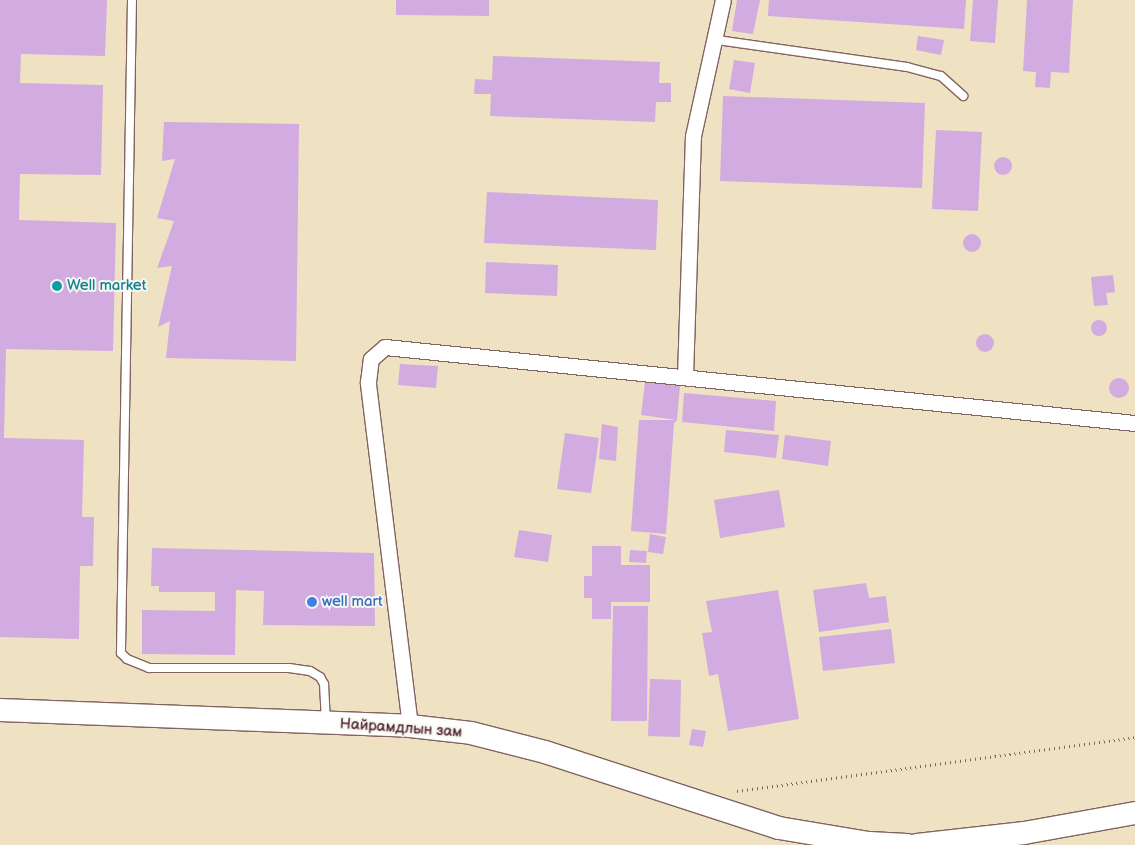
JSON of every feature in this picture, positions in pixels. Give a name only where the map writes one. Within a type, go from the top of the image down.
[{"type":"main road","name":"Найрамдлын зам","points":[[0,710],[410,726],[471,733],[546,752],[780,828],[840,840],[907,845]]},
{"type":"main road","points":[[917,845],[1024,833],[1135,813]]},
{"type":"street","points":[[686,376],[693,136],[717,40],[723,0]]},
{"type":"street","points":[[410,726],[368,382],[371,359],[385,347],[396,346],[1135,423]]},
{"type":"lane","points":[[132,0],[121,653],[126,659],[149,668],[289,668],[310,671],[320,676],[324,684],[326,723]]},
{"type":"lane","points":[[717,40],[907,67],[941,76],[963,96]]},
{"type":"path","points":[[730,792],[1135,737]]},
{"type":"building","name":"Well market","points":[[0,0],[107,0],[105,56],[21,54],[20,83],[103,85],[101,175],[20,174],[19,220],[116,223],[113,351],[6,349],[4,438],[84,440],[82,517],[94,517],[93,566],[80,566],[79,639],[0,637]]},
{"type":"building","points":[[396,0],[489,0],[489,16],[396,15]]},
{"type":"building","points":[[737,0],[760,0],[753,34],[732,31]]},
{"type":"building","points":[[769,0],[966,0],[964,29],[768,16]]},
{"type":"building","points":[[973,0],[998,0],[995,43],[970,41]]},
{"type":"building","points":[[1027,0],[1073,0],[1069,73],[1051,72],[1050,88],[1035,87],[1036,72],[1023,71]]},
{"type":"building","points":[[918,36],[944,40],[941,55],[916,50]]},
{"type":"building","points":[[493,56],[660,62],[659,83],[671,83],[671,102],[656,102],[655,122],[490,116],[491,94],[474,94],[475,79],[492,80]]},
{"type":"building","points":[[734,60],[755,63],[750,93],[729,89]]},
{"type":"building","points":[[723,96],[925,103],[922,188],[720,181]]},
{"type":"building","points":[[164,122],[299,124],[296,361],[166,358],[170,321],[158,327],[172,266],[157,268],[174,221],[157,218],[175,159],[162,161]]},
{"type":"building","points":[[936,130],[982,132],[978,211],[932,209]]},
{"type":"building","points":[[999,157],[1007,157],[1012,162],[1010,173],[999,175],[994,170],[994,162]]},
{"type":"building","points":[[487,192],[658,200],[656,250],[484,243]]},
{"type":"building","points":[[968,234],[976,234],[981,239],[979,250],[968,252],[963,247],[963,239]]},
{"type":"building","points":[[486,262],[558,265],[557,296],[485,293]]},
{"type":"building","points":[[1113,275],[1115,292],[1106,293],[1108,305],[1094,306],[1091,277]]},
{"type":"building","points":[[1096,320],[1102,320],[1107,325],[1105,334],[1096,336],[1091,331],[1091,325]]},
{"type":"building","points":[[985,334],[991,337],[994,343],[991,349],[985,352],[979,349],[976,343],[979,337]]},
{"type":"building","points":[[400,364],[438,366],[436,388],[398,385]]},
{"type":"building","points":[[1119,378],[1126,381],[1129,388],[1126,395],[1119,398],[1112,395],[1109,388],[1112,381]]},
{"type":"building","points":[[645,382],[680,386],[677,420],[641,415]]},
{"type":"building","points":[[684,393],[776,401],[774,431],[682,422]]},
{"type":"building","points":[[639,420],[677,420],[674,423],[666,534],[631,531]]},
{"type":"building","points":[[602,424],[618,427],[616,461],[599,459]]},
{"type":"building","points":[[726,430],[779,435],[776,458],[724,452]]},
{"type":"building","points":[[565,433],[599,438],[591,493],[557,489]]},
{"type":"building","points":[[785,435],[831,441],[828,466],[782,459]]},
{"type":"building","points":[[779,490],[785,527],[720,538],[714,500]]},
{"type":"building","points":[[519,530],[552,535],[548,562],[514,557]]},
{"type":"building","points":[[650,534],[666,537],[663,554],[648,552]]},
{"type":"building","points":[[592,546],[621,546],[621,565],[650,565],[650,602],[611,602],[611,619],[592,619],[592,598],[584,598],[584,576],[592,576]]},
{"type":"building","points":[[152,548],[374,553],[375,626],[263,625],[264,591],[236,590],[235,655],[142,654],[142,610],[215,611],[215,592],[159,592],[159,586],[151,586]]},
{"type":"building","points":[[630,550],[647,551],[646,563],[629,562]]},
{"type":"building","points":[[866,583],[869,598],[886,596],[889,622],[819,632],[813,590]]},
{"type":"building","points":[[778,590],[799,719],[728,731],[718,674],[709,676],[702,633],[712,632],[706,601]]},
{"type":"building","points":[[613,606],[648,606],[647,721],[611,721]]},
{"type":"building","points":[[891,629],[895,663],[823,671],[819,637]]},
{"type":"building","points":[[650,679],[681,680],[680,737],[648,736]]},
{"type":"building","points":[[692,729],[706,731],[703,747],[689,745]]},
{"type":"place","name":"Well market","points":[[57,286]]},
{"type":"place","name":"well mart","points":[[312,602]]}]
